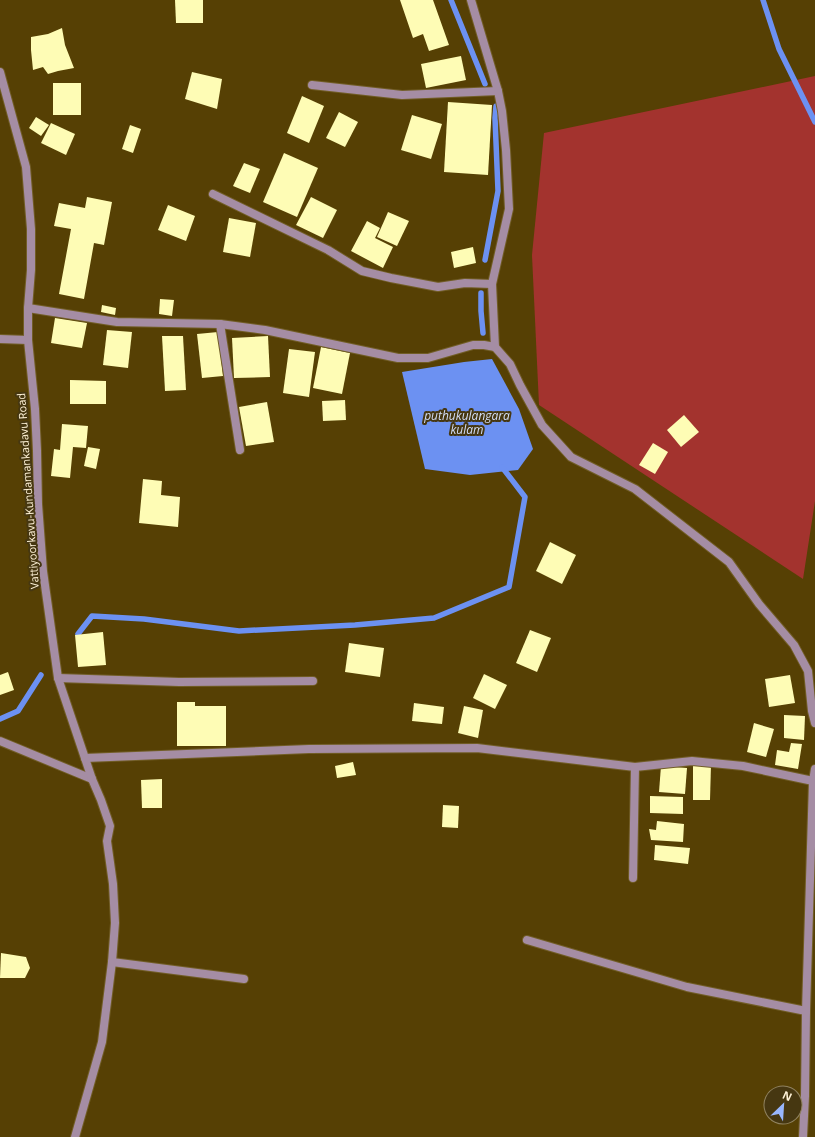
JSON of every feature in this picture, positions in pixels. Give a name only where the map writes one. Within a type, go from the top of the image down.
[{"type":"street","points":[[472,0],[498,91],[502,111],[506,150],[509,209],[492,284],[495,347]]},
{"type":"street","name":"Vattiyoorkavu-Kundamankadavu Road","points":[[0,72],[26,167],[31,229],[28,340],[35,409],[38,504],[43,571],[58,678],[92,779],[110,826],[107,841],[113,884],[115,923],[112,962],[102,1042],[76,1137]]},
{"type":"street","points":[[312,85],[402,94],[498,91]]},
{"type":"street","points":[[213,194],[328,250],[362,271],[438,287],[465,283],[492,284]]},
{"type":"street","points":[[28,308],[117,322],[220,324],[265,330],[398,358],[428,358],[473,345],[484,344],[495,347],[510,364],[520,386],[542,425],[572,456],[635,489],[729,562],[759,604],[794,645],[808,671],[815,724]]},
{"type":"street","points":[[220,324],[240,450]]},
{"type":"street","points":[[0,339],[28,340]]},
{"type":"street","points":[[58,678],[179,682],[313,681]]},
{"type":"street","points":[[0,741],[92,779]]},
{"type":"street","points":[[85,758],[309,749],[477,748],[635,767],[692,761],[743,766],[813,781]]},
{"type":"street","points":[[633,878],[635,767]]},
{"type":"street","points":[[803,1137],[813,781],[815,769]]},
{"type":"street","points":[[527,940],[687,987],[806,1011]]},
{"type":"street","points":[[112,962],[244,979]]},
{"type":"shaded area","points":[[815,76],[815,501],[803,579],[539,405],[532,255],[544,133]]},
{"type":"water","name":"puthukulangara kulam","points":[[492,359],[519,409],[533,449],[518,470],[470,475],[425,469],[402,372]]},
{"type":"building","points":[[175,0],[203,0],[203,23],[176,23]]},
{"type":"building","points":[[400,0],[433,0],[449,45],[429,51],[423,34],[413,38]]},
{"type":"building","points":[[62,28],[65,45],[74,68],[48,74],[43,67],[33,70],[31,37],[48,34]]},
{"type":"building","points":[[461,56],[466,80],[426,88],[421,64]]},
{"type":"building","points":[[192,72],[222,79],[217,109],[185,99]]},
{"type":"building","points":[[53,83],[81,83],[81,115],[53,115]]},
{"type":"building","points":[[302,96],[324,106],[309,143],[287,133]]},
{"type":"building","points":[[448,102],[492,105],[488,175],[444,172]]},
{"type":"building","points":[[339,112],[358,122],[345,147],[326,138]]},
{"type":"building","points":[[412,115],[442,124],[431,159],[401,150]]},
{"type":"building","points":[[36,117],[49,125],[41,136],[29,128]]},
{"type":"building","points":[[51,123],[75,134],[66,155],[41,143]]},
{"type":"building","points":[[130,125],[141,129],[133,153],[122,149]]},
{"type":"building","points":[[284,153],[318,168],[297,217],[263,202]]},
{"type":"building","points":[[244,163],[260,169],[250,193],[233,186]]},
{"type":"building","points":[[87,197],[112,202],[104,245],[94,243],[84,299],[59,294],[71,229],[54,226],[59,203],[85,208]]},
{"type":"building","points":[[311,197],[337,210],[323,238],[296,225]]},
{"type":"building","points":[[168,205],[195,216],[186,241],[158,230]]},
{"type":"building","points":[[388,212],[409,221],[397,246],[377,237]]},
{"type":"building","points":[[229,218],[256,223],[250,257],[223,252]]},
{"type":"building","points":[[367,221],[380,228],[375,238],[393,247],[383,268],[351,251]]},
{"type":"building","points":[[473,247],[476,263],[454,268],[451,252]]},
{"type":"building","points":[[160,299],[174,300],[172,316],[159,314]]},
{"type":"building","points":[[102,305],[116,308],[115,315],[101,312]]},
{"type":"building","points":[[55,318],[87,323],[82,348],[51,343]]},
{"type":"building","points":[[107,330],[132,332],[128,368],[103,365]]},
{"type":"building","points":[[218,332],[223,376],[202,378],[197,334]]},
{"type":"building","points":[[162,336],[183,336],[186,390],[165,391]]},
{"type":"building","points":[[268,336],[270,377],[234,378],[232,338]]},
{"type":"building","points":[[321,347],[350,353],[342,394],[313,388]]},
{"type":"building","points":[[289,349],[315,352],[309,397],[283,393]]},
{"type":"building","points":[[70,380],[106,381],[106,404],[70,404]]},
{"type":"building","points":[[345,400],[346,420],[323,421],[322,401]]},
{"type":"building","points":[[267,402],[274,442],[246,446],[239,407]]},
{"type":"building","points":[[684,415],[699,432],[681,447],[667,430]]},
{"type":"building","points":[[62,424],[88,426],[86,448],[73,447],[70,478],[51,476],[54,449],[60,450]]},
{"type":"building","points":[[653,443],[668,452],[655,474],[639,465]]},
{"type":"building","points":[[88,447],[100,449],[96,469],[84,466]]},
{"type":"building","points":[[143,479],[162,481],[161,495],[180,497],[178,527],[139,523]]},
{"type":"building","points":[[550,542],[576,555],[562,584],[536,571]]},
{"type":"building","points":[[530,630],[551,638],[537,672],[516,663]]},
{"type":"building","points":[[103,632],[106,665],[78,667],[75,635]]},
{"type":"building","points":[[349,643],[384,648],[380,677],[345,672]]},
{"type":"building","points":[[8,672],[14,690],[0,695],[0,675]]},
{"type":"building","points":[[484,674],[507,685],[495,709],[473,698]]},
{"type":"building","points":[[790,675],[795,703],[769,707],[765,679]]},
{"type":"building","points":[[177,702],[195,702],[195,706],[226,706],[226,746],[177,746]]},
{"type":"building","points":[[414,703],[444,707],[442,724],[412,721]]},
{"type":"building","points":[[464,706],[483,710],[478,738],[458,733]]},
{"type":"building","points":[[784,715],[805,716],[804,740],[784,738]]},
{"type":"building","points":[[754,723],[774,729],[766,757],[747,752]]},
{"type":"building","points":[[791,743],[802,744],[798,769],[775,765],[777,750],[789,752]]},
{"type":"building","points":[[353,762],[356,775],[337,778],[335,766]]},
{"type":"building","points":[[693,765],[711,765],[710,800],[693,800]]},
{"type":"building","points":[[661,766],[687,768],[685,794],[659,792]]},
{"type":"building","points":[[162,779],[162,808],[142,808],[141,780]]},
{"type":"building","points":[[650,796],[683,797],[683,814],[650,813]]},
{"type":"building","points":[[443,805],[459,806],[458,828],[442,827]]},
{"type":"building","points":[[657,821],[684,824],[683,842],[651,840],[649,829],[656,830]]},
{"type":"building","points":[[655,845],[690,848],[688,864],[654,860]]},
{"type":"building","points":[[1,953],[26,957],[30,968],[25,978],[0,978]]},
{"type":"waterway","points":[[451,0],[485,84]]},
{"type":"waterway","points":[[763,0],[779,49],[815,122]]},
{"type":"waterway","points":[[485,260],[498,191],[495,118],[496,106]]},
{"type":"waterway","points":[[481,293],[483,333]]},
{"type":"waterway","points":[[78,634],[92,616],[144,619],[239,631],[355,625],[434,618],[509,587],[525,497],[502,467]]},
{"type":"waterway","points":[[0,719],[18,711],[41,675]]}]
